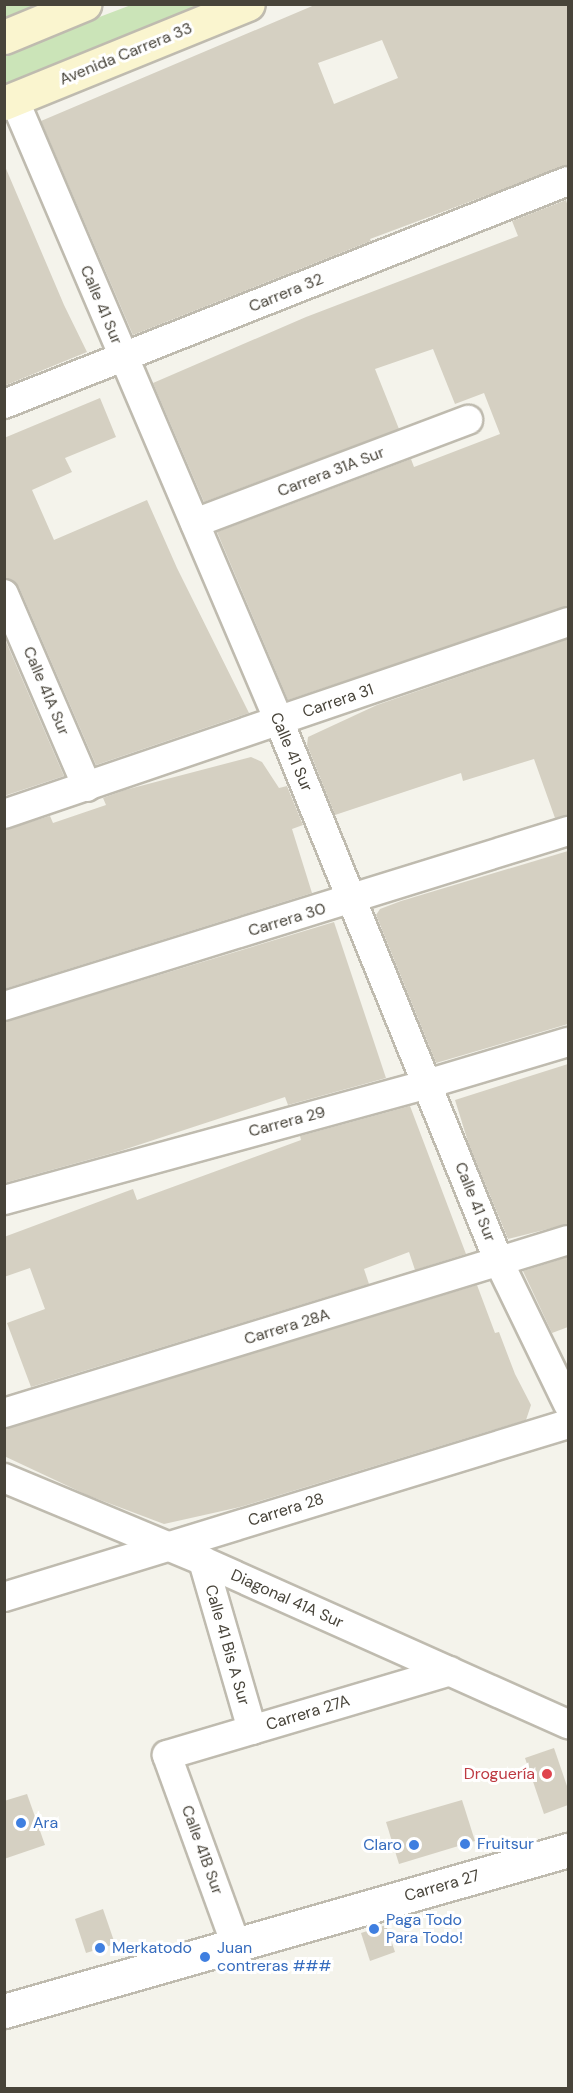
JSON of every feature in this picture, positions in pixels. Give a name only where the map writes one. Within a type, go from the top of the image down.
[{"type":"main road","points":[[4,37],[84,4]]},
{"type":"main road","name":"Avenida Carrera 33","points":[[9,101],[248,4]]},
{"type":"street","name":"Calle 41 Sur","points":[[9,101],[124,357],[279,721],[499,1262],[568,1404]]},
{"type":"street","name":"Carrera 32","points":[[4,404],[568,182]]},
{"type":"street","name":"Carrera 31A Sur","points":[[195,523],[468,420]]},
{"type":"street","name":"Calle 41A Sur","points":[[4,594],[87,786]]},
{"type":"street","name":"Carrera 31","points":[[4,814],[568,622]]},
{"type":"street","name":"Carrera 30","points":[[4,1006],[353,900],[568,831]]},
{"type":"street","name":"Carrera 29","points":[[4,1200],[427,1084],[568,1042]]},
{"type":"street","name":"Carrera 28A","points":[[4,1413],[568,1240]]},
{"type":"street","name":"Carrera 28","points":[[4,1597],[568,1424]]},
{"type":"street","name":"Diagonal 41A Sur","points":[[4,1478],[202,1561],[568,1724]]},
{"type":"street","name":"Calle 41 Bis A Sur","points":[[202,1561],[252,1730]]},
{"type":"street","name":"Carrera 27A","points":[[167,1755],[450,1671]]},
{"type":"street","name":"Calle 41B Sur","points":[[167,1755],[236,1945]]},
{"type":"street","name":"Carrera 27","points":[[4,2011],[568,1850]]},
{"type":"green space","points":[[5,5],[50,5],[5,23]]},
{"type":"green space","points":[[131,5],[209,5],[5,89],[5,53]]},
{"type":"building","points":[[317,4],[568,4],[568,165],[370,239],[371,241],[133,335],[41,121]],"holes":[[[382,40],[398,78],[334,104],[318,63]]]},
{"type":"building","points":[[4,164],[64,305],[87,352],[4,386]]},
{"type":"building","points":[[566,200],[568,207],[568,606],[288,700],[217,532],[411,459],[414,467],[500,434],[484,393],[455,404],[433,349],[375,369],[399,429],[204,502],[153,383],[306,317],[518,236],[512,221]]},
{"type":"building","points":[[100,398],[116,437],[65,458],[72,472],[32,490],[54,540],[147,500],[177,568],[249,713],[96,765],[19,587],[13,580],[4,578],[4,438]]},
{"type":"building","points":[[4,637],[64,776],[4,796]]},
{"type":"building","points":[[568,639],[568,815],[555,818],[534,759],[463,781],[461,773],[335,815],[307,745],[308,737],[377,705]]},
{"type":"building","points":[[251,757],[262,762],[279,788],[287,786],[303,825],[292,829],[312,893],[4,989],[4,830],[50,816],[53,823],[106,805],[103,798],[125,790]]},
{"type":"building","points":[[568,851],[568,1024],[436,1063],[376,915],[380,909],[401,901]]},
{"type":"building","points":[[334,922],[386,1078],[288,1105],[285,1097],[120,1151],[4,1183],[4,1022]]},
{"type":"building","points":[[568,1064],[568,1224],[508,1239],[469,1145],[455,1100]]},
{"type":"building","points":[[410,1106],[466,1254],[415,1270],[409,1252],[364,1269],[369,1284],[31,1387],[7,1323],[45,1309],[30,1268],[4,1277],[4,1237],[133,1189],[137,1200],[301,1140],[300,1136]]},
{"type":"building","points":[[568,1257],[568,1327],[552,1333],[523,1271]]},
{"type":"building","points":[[477,1285],[495,1333],[499,1332],[515,1374],[531,1405],[526,1420],[240,1507],[164,1524],[87,1495],[4,1456],[4,1429]]},
{"type":"building","name":"Droguería","points":[[554,1748],[568,1789],[568,1805],[544,1814],[525,1758]]},
{"type":"building","name":"Ara","points":[[27,1794],[45,1845],[4,1859],[4,1801]]},
{"type":"building","points":[[462,1800],[475,1841],[399,1864],[386,1822]]},
{"type":"building","points":[[103,1909],[115,1944],[86,1953],[75,1919]]},
{"type":"building","points":[[386,1925],[395,1952],[370,1961],[361,1933]]},
{"type":"place","name":"Droguería","points":[[547,1774]]},
{"type":"place","name":"Ara","points":[[21,1823]]},
{"type":"place","name":"Fruitsur","points":[[465,1844]]},
{"type":"place","name":"Claro","points":[[414,1845]]},
{"type":"place","name":"Paga Todo Para Todo!","points":[[374,1929]]},
{"type":"place","name":"Merkatodo","points":[[100,1948]]},
{"type":"place","name":"Juan contreras ###","points":[[205,1957]]}]
